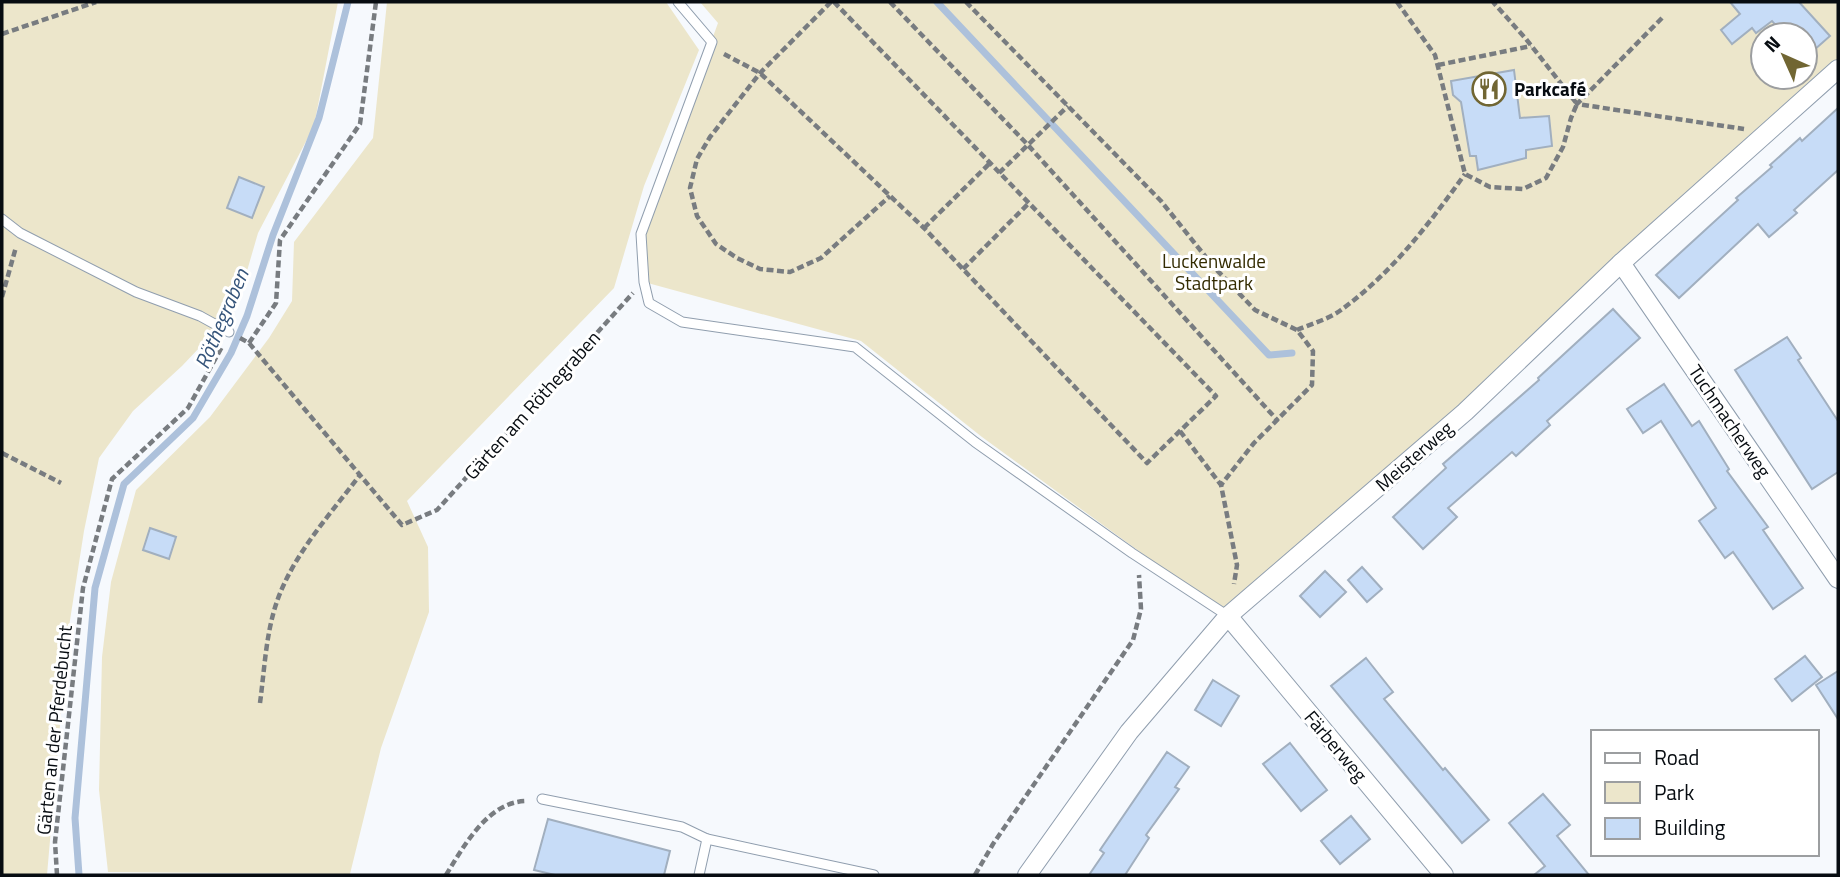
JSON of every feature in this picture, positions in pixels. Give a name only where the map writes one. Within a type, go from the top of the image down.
[{"type":"street","name":"Meisterweg","points":[[1027,875],[1129,732],[1228,616],[1465,412],[1622,263],[1838,69]]},
{"type":"street","name":"Tuchmacherweg","points":[[1622,263],[1838,579]]},
{"type":"street","name":"Färberweg","points":[[1228,616],[1444,875]]},
{"type":"lane","points":[[678,2],[711,45],[641,234],[643,282],[649,303],[682,322],[855,347],[975,442],[1132,553],[1228,616]]},
{"type":"lane","points":[[2,219],[20,233],[136,292],[200,316],[229,332]]},
{"type":"lane","points":[[542,799],[682,827],[707,839],[874,875]]},
{"type":"lane","points":[[699,875],[707,839]]},
{"type":"path","points":[[2,34],[96,2]]},
{"type":"path","name":"Gärten am Röthegraben","points":[[376,2],[360,124],[280,240],[276,303],[249,343],[402,525],[437,510],[643,282]]},
{"type":"path","points":[[711,45],[760,73],[924,228],[1147,463],[1216,396],[832,2],[760,73],[710,137],[698,159],[690,188],[697,216],[716,244],[737,258],[760,269],[790,272],[821,258],[890,196]]},
{"type":"path","points":[[890,2],[1027,144],[1278,421]]},
{"type":"path","points":[[966,2],[1161,201],[1213,266],[1255,310],[1297,330],[1313,351],[1312,385],[1254,443],[1221,485]]},
{"type":"path","points":[[1397,2],[1435,55],[1465,174],[1490,187],[1523,189],[1546,178],[1563,147],[1577,104],[1662,18]]},
{"type":"path","points":[[1493,2],[1577,104],[1765,132]]},
{"type":"path","points":[[1438,65],[1531,46]]},
{"type":"path","points":[[999,173],[1068,106]]},
{"type":"path","points":[[924,228],[989,164]]},
{"type":"path","points":[[1297,330],[1339,312],[1392,266],[1425,228],[1465,174]]},
{"type":"path","points":[[963,269],[1028,204]]},
{"type":"path","points":[[2,297],[20,233]]},
{"type":"path","name":"Gärten an der Pferdebucht","points":[[57,875],[55,842],[83,589],[113,479],[188,408],[229,332]]},
{"type":"path","points":[[1180,431],[1221,485],[1237,565],[1228,616]]},
{"type":"path","points":[[2,453],[61,483]]},
{"type":"path","points":[[260,703],[269,634],[281,592],[309,542],[360,475]]},
{"type":"path","points":[[975,875],[993,844],[1133,640],[1141,609],[1139,578],[1132,553]]},
{"type":"path","points":[[446,875],[494,812],[507,804],[542,799]]},
{"type":"green space","points":[[2,2],[338,2],[314,126],[258,233],[236,309],[182,366],[133,411],[99,458],[68,633],[47,875],[2,875]]},
{"type":"green space","points":[[387,2],[666,2],[699,50],[644,186],[614,288],[407,501],[428,547],[429,612],[381,748],[350,874],[108,872],[99,790],[102,657],[111,582],[136,490],[210,417],[269,338],[292,301],[294,242],[373,138]]},
{"type":"green space","name":"Luckenwalde Stadtpark","points":[[700,2],[1838,2],[1838,69],[1819,86],[1819,21],[1749,21],[1749,91],[1813,91],[1228,616],[982,437],[861,341],[644,282],[641,234],[718,23]]},
{"type":"building","points":[[1730,2],[1799,2],[1816,21],[1749,21],[1749,30],[1732,44],[1721,30],[1740,14]]},
{"type":"building","points":[[1819,24],[1830,36],[1819,46]]},
{"type":"building","points":[[1514,70],[1520,118],[1549,116],[1552,146],[1526,150],[1526,158],[1478,170],[1476,156],[1470,156],[1461,102],[1453,95],[1451,81]]},
{"type":"building","points":[[1838,108],[1838,170],[1794,210],[1797,213],[1769,237],[1758,224],[1679,298],[1656,275],[1738,200],[1736,198],[1772,167],[1770,165],[1800,138],[1802,141]]},
{"type":"building","points":[[239,177],[264,187],[252,218],[227,208]]},
{"type":"building","points":[[1613,309],[1640,338],[1547,421],[1550,425],[1516,456],[1512,452],[1448,508],[1457,517],[1423,549],[1393,517],[1446,468],[1443,464],[1539,380],[1538,378]]},
{"type":"building","points":[[1787,337],[1801,358],[1798,360],[1838,421],[1838,472],[1812,489],[1735,370]]},
{"type":"building","points":[[1664,384],[1692,426],[1699,421],[1729,469],[1727,471],[1768,527],[1763,530],[1803,588],[1773,609],[1733,552],[1725,558],[1699,521],[1716,508],[1661,421],[1643,433],[1627,409]]},
{"type":"building","points":[[150,528],[176,537],[169,559],[143,550]]},
{"type":"building","points":[[1362,567],[1382,589],[1367,602],[1348,580]]},
{"type":"building","points":[[1325,571],[1346,592],[1320,617],[1300,596]]},
{"type":"building","points":[[1805,656],[1822,677],[1792,701],[1775,679]]},
{"type":"building","points":[[1366,658],[1393,692],[1384,699],[1489,820],[1462,843],[1331,686]]},
{"type":"building","points":[[1838,671],[1838,719],[1816,685]]},
{"type":"building","points":[[1213,680],[1239,696],[1221,726],[1195,710]]},
{"type":"building","points":[[1290,743],[1327,790],[1301,811],[1263,764]]},
{"type":"building","points":[[1167,752],[1189,767],[1175,787],[1179,789],[1146,835],[1149,838],[1125,875],[1089,875],[1104,853],[1100,850]]},
{"type":"building","points":[[1543,794],[1570,825],[1557,836],[1589,875],[1534,875],[1545,866],[1509,823]]},
{"type":"building","points":[[1351,816],[1370,839],[1340,864],[1321,841]]},
{"type":"building","points":[[548,819],[670,851],[664,875],[555,875],[534,870]]},
{"type":"waterway","name":"Röthegraben","points":[[79,875],[75,818],[95,588],[124,484],[193,418],[231,353],[319,118],[348,2]]},
{"type":"waterway","points":[[937,2],[1269,355],[1292,353]]},
{"type":"place","name":"Parkcafé","points":[[1489,89]]}]
